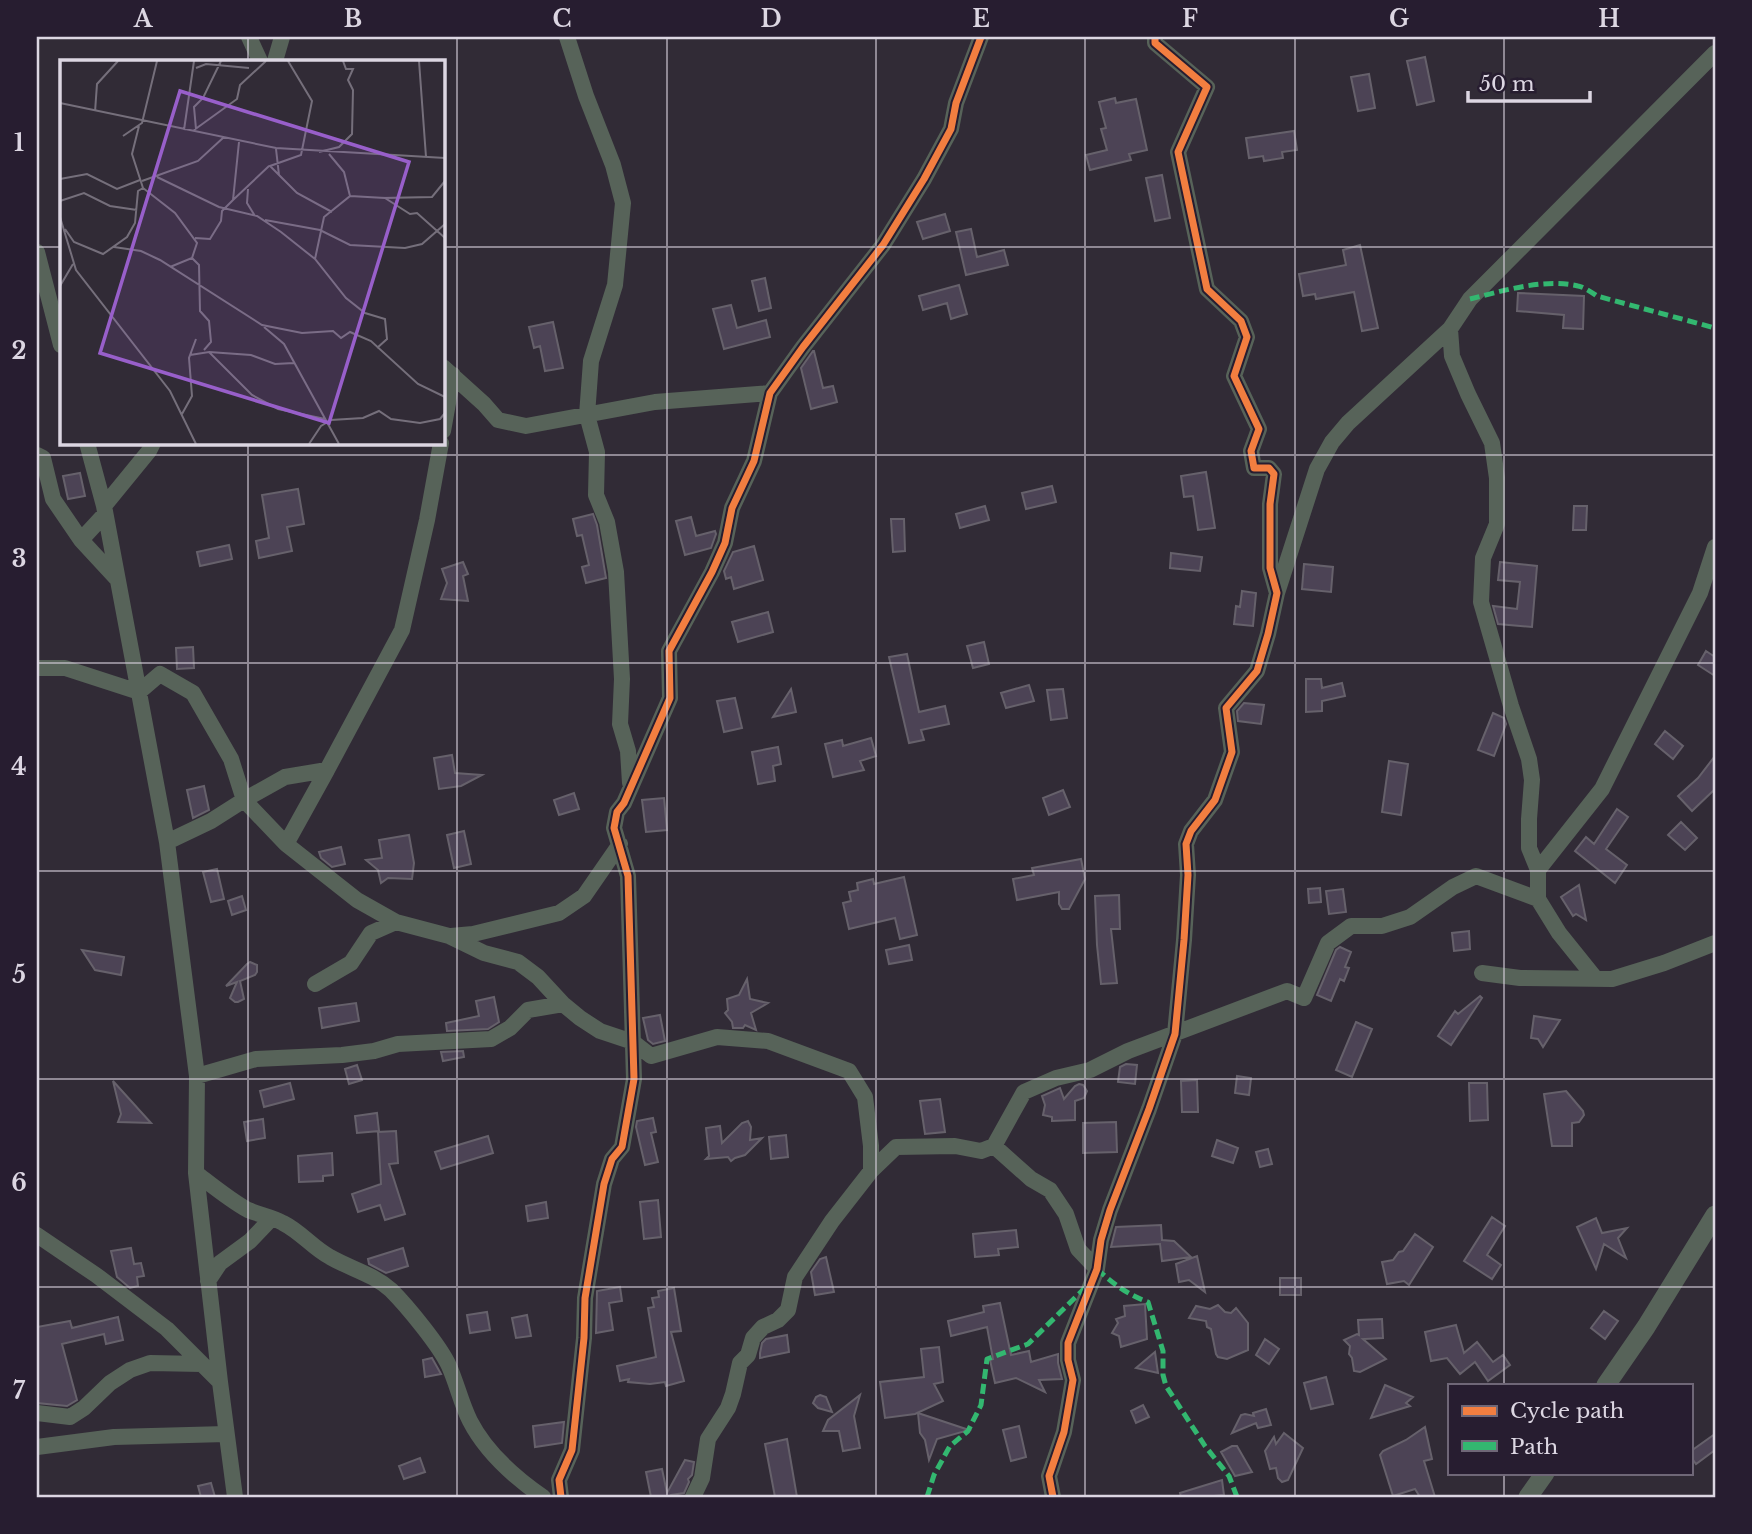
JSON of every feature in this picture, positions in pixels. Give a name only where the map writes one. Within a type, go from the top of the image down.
[{"type":"street","points":[[249,37],[260,60]]},
{"type":"street","points":[[275,60],[282,37]]},
{"type":"street","points":[[567,37],[586,96],[613,164],[623,203],[615,285],[591,361],[587,415],[597,452],[596,495],[607,522],[616,572],[622,679],[620,724],[628,751],[631,786]]},
{"type":"street","points":[[561,1497],[559,1480],[572,1450],[590,1262],[604,1184],[612,1159],[622,1147],[634,1079],[628,876],[614,828],[617,812],[624,803],[670,698],[668,651],[725,543],[732,508],[754,461],[770,393],[883,245],[924,179],[951,129],[956,103],[981,37]]},
{"type":"street","points":[[1156,37],[1155,43],[1207,87],[1178,152],[1207,289],[1241,321],[1247,337],[1234,376],[1259,429],[1251,451],[1254,468],[1269,468],[1274,474],[1270,504],[1270,568],[1277,593]]},
{"type":"street","points":[[1053,1497],[1049,1476],[1064,1432],[1073,1380],[1068,1360],[1068,1343],[1097,1269],[1101,1240],[1110,1210],[1175,1034],[1188,875],[1186,844],[1191,831],[1215,800],[1232,752],[1226,708],[1257,671],[1277,593],[1317,469],[1332,442],[1348,422],[1450,329],[1470,299],[1715,53]]},
{"type":"street","points":[[37,252],[60,341]]},
{"type":"street","points":[[1450,329],[1452,356],[1492,443],[1497,478],[1497,524],[1483,558],[1481,602],[1529,758],[1532,780],[1529,848],[1538,870],[1538,899],[1559,933],[1596,979]]},
{"type":"street","points":[[448,371],[498,420],[526,426],[655,402],[770,393]]},
{"type":"street","points":[[444,418],[448,371]]},
{"type":"street","points":[[87,444],[105,510],[167,842],[197,1076],[196,1173],[235,1497]]},
{"type":"street","points":[[81,540],[152,444]]},
{"type":"street","points":[[286,844],[402,630],[441,444]]},
{"type":"street","points":[[37,456],[43,458],[52,499],[81,540],[118,580]]},
{"type":"street","points":[[1538,870],[1602,789],[1700,593],[1715,547]]},
{"type":"street","points":[[37,668],[65,668],[139,692]]},
{"type":"street","points":[[139,692],[160,674],[193,693],[231,760],[244,800],[286,844],[357,900],[396,922],[450,936],[484,953],[518,962],[538,977],[563,1004],[600,1031],[633,1042],[651,1056],[717,1037],[768,1041],[849,1071],[865,1097],[871,1171]]},
{"type":"street","points":[[167,842],[211,821],[285,777],[327,770]]},
{"type":"street","points":[[450,936],[473,934],[559,913],[584,896],[620,844]]},
{"type":"street","points":[[693,1497],[702,1478],[708,1439],[727,1408],[740,1363],[748,1355],[753,1338],[762,1327],[778,1320],[788,1310],[791,1289],[799,1271],[832,1221],[871,1171],[896,1147],[955,1146],[981,1151],[994,1146],[1024,1092],[1056,1078],[1090,1070],[1128,1051],[1287,991],[1304,998],[1328,943],[1352,926],[1382,926],[1410,917],[1453,887],[1476,876],[1538,899]]},
{"type":"street","points":[[315,984],[351,963],[371,933],[396,922]]},
{"type":"street","points":[[1482,973],[1520,978],[1612,979],[1715,943]]},
{"type":"street","points":[[197,1076],[256,1059],[342,1055],[374,1051],[398,1044],[491,1039],[510,1028],[528,1010],[563,1004]]},
{"type":"street","points":[[994,1146],[1031,1179],[1050,1190],[1066,1214],[1078,1249],[1097,1269]]},
{"type":"street","points":[[196,1173],[248,1209],[281,1221],[329,1257],[366,1273],[392,1292],[429,1335],[448,1363],[470,1421],[485,1442],[506,1468],[543,1497]]},
{"type":"street","points":[[1607,1384],[1646,1327],[1715,1215]]},
{"type":"street","points":[[208,1281],[220,1263],[250,1241],[271,1219]]},
{"type":"street","points":[[37,1235],[96,1275],[167,1329],[220,1382]]},
{"type":"street","points":[[37,1413],[70,1417],[84,1408],[110,1383],[130,1370],[150,1363],[202,1364]]},
{"type":"street","points":[[37,1447],[114,1437],[226,1434]]},
{"type":"street","points":[[1528,1497],[1544,1474]]},
{"type":"building","points":[[1425,57],[1434,101],[1417,105],[1407,61]]},
{"type":"building","points":[[1369,74],[1375,108],[1358,111],[1351,77]]},
{"type":"building","points":[[1115,98],[1116,103],[1136,99],[1147,150],[1129,154],[1131,160],[1090,170],[1086,155],[1107,150],[1101,129],[1106,128],[1099,102]]},
{"type":"building","points":[[1294,131],[1297,150],[1282,152],[1283,158],[1264,161],[1263,156],[1249,158],[1246,138]]},
{"type":"building","points":[[1162,175],[1170,218],[1155,221],[1146,178]]},
{"type":"building","points":[[945,214],[950,231],[923,239],[917,222]]},
{"type":"building","points":[[971,229],[977,257],[1004,250],[1008,265],[966,275],[956,232]]},
{"type":"building","points":[[1360,245],[1378,328],[1362,331],[1354,292],[1316,299],[1315,294],[1303,296],[1299,274],[1346,265],[1343,250]]},
{"type":"building","points":[[765,278],[771,308],[759,311],[752,281]]},
{"type":"building","points":[[959,285],[967,314],[951,319],[947,303],[923,310],[919,296]]},
{"type":"building","points":[[1518,293],[1584,296],[1583,329],[1563,328],[1564,315],[1517,311]]},
{"type":"building","points":[[731,305],[737,328],[766,320],[770,337],[724,349],[713,309]]},
{"type":"building","points":[[553,322],[563,368],[545,371],[540,346],[534,348],[529,327]]},
{"type":"building","points":[[813,351],[823,388],[833,386],[837,402],[811,409],[801,368]]},
{"type":"building","points":[[1206,472],[1215,528],[1198,530],[1193,496],[1184,497],[1181,476]]},
{"type":"building","points":[[80,473],[85,496],[68,499],[63,476]]},
{"type":"building","points":[[1052,486],[1056,502],[1026,509],[1022,493]]},
{"type":"building","points":[[298,489],[304,524],[287,527],[292,551],[259,558],[256,541],[269,538],[262,495]]},
{"type":"building","points":[[985,506],[989,520],[960,528],[956,514]]},
{"type":"building","points":[[1574,506],[1587,506],[1586,530],[1573,530]]},
{"type":"building","points":[[593,514],[606,578],[586,583],[582,567],[589,565],[582,535],[577,536],[573,519]]},
{"type":"building","points":[[691,517],[696,536],[715,531],[716,534],[711,548],[685,555],[676,521]]},
{"type":"building","points":[[891,519],[904,519],[905,551],[893,552]]},
{"type":"building","points":[[229,545],[232,559],[200,566],[197,552]]},
{"type":"building","points":[[754,546],[763,580],[734,589],[731,577],[726,579],[724,571],[733,552]]},
{"type":"building","points":[[1171,553],[1202,557],[1200,571],[1170,568]]},
{"type":"building","points":[[463,562],[468,574],[463,576],[468,601],[441,599],[447,583],[442,569]]},
{"type":"building","points":[[1500,562],[1537,566],[1532,627],[1498,624],[1493,606],[1517,609],[1520,582],[1498,580]]},
{"type":"building","points":[[1304,564],[1333,567],[1331,592],[1302,589]]},
{"type":"building","points":[[1242,591],[1256,593],[1253,626],[1234,624],[1236,606],[1240,607]]},
{"type":"building","points":[[768,612],[773,632],[738,642],[732,622]]},
{"type":"building","points":[[984,642],[989,664],[973,668],[967,646]]},
{"type":"building","points":[[193,647],[194,668],[177,669],[176,648]]},
{"type":"building","points":[[1706,651],[1715,657],[1715,676],[1698,665]]},
{"type":"building","points":[[907,654],[919,712],[945,706],[949,724],[921,730],[924,740],[909,743],[889,657]]},
{"type":"building","points":[[1306,679],[1321,679],[1322,688],[1342,683],[1345,696],[1322,701],[1322,711],[1306,712]]},
{"type":"building","points":[[1029,685],[1034,701],[1006,708],[1001,693]]},
{"type":"building","points":[[791,689],[796,712],[773,717]]},
{"type":"building","points":[[1063,689],[1067,718],[1051,720],[1047,690]]},
{"type":"building","points":[[735,698],[742,728],[724,732],[717,701]]},
{"type":"building","points":[[1244,703],[1264,705],[1261,724],[1238,721],[1237,711]]},
{"type":"building","points":[[1493,713],[1504,718],[1506,724],[1494,756],[1478,750]]},
{"type":"building","points":[[1665,731],[1683,746],[1673,759],[1655,744]]},
{"type":"building","points":[[871,738],[876,756],[860,761],[864,770],[833,777],[825,744],[842,740],[843,746]]},
{"type":"building","points":[[778,747],[781,764],[773,766],[775,781],[758,784],[752,752]]},
{"type":"building","points":[[452,755],[455,773],[482,775],[461,786],[439,789],[434,758]]},
{"type":"building","points":[[1715,756],[1715,789],[1692,811],[1678,796],[1698,778]]},
{"type":"building","points":[[1389,761],[1408,764],[1401,815],[1382,812]]},
{"type":"building","points":[[204,786],[209,810],[193,818],[187,790]]},
{"type":"building","points":[[1063,790],[1070,807],[1049,815],[1043,798]]},
{"type":"building","points":[[574,793],[579,809],[559,815],[554,800]]},
{"type":"building","points":[[664,798],[667,830],[646,832],[642,800]]},
{"type":"building","points":[[1617,809],[1628,817],[1606,849],[1627,865],[1615,883],[1575,851],[1586,837],[1594,844]]},
{"type":"building","points":[[1681,822],[1697,838],[1685,850],[1668,835]]},
{"type":"building","points":[[464,831],[471,864],[454,868],[447,835]]},
{"type":"building","points":[[409,835],[414,863],[412,879],[388,878],[381,883],[378,870],[366,860],[382,858],[379,840]]},
{"type":"building","points":[[341,847],[345,864],[332,867],[321,858],[319,852]]},
{"type":"building","points":[[1081,859],[1085,879],[1069,909],[1062,909],[1059,904],[1059,892],[1017,900],[1013,879],[1034,875],[1032,868]]},
{"type":"building","points":[[217,869],[224,899],[211,902],[203,872]]},
{"type":"building","points":[[904,877],[917,935],[900,939],[895,918],[849,929],[843,903],[851,901],[849,892],[858,890],[857,883],[873,879],[874,884]]},
{"type":"building","points":[[1579,885],[1586,920],[1576,914],[1573,916],[1561,897]]},
{"type":"building","points":[[1320,888],[1321,902],[1309,903],[1308,889]]},
{"type":"building","points":[[1343,889],[1346,912],[1329,914],[1326,891]]},
{"type":"building","points":[[1119,895],[1120,929],[1111,929],[1117,983],[1101,984],[1095,896]]},
{"type":"building","points":[[242,896],[246,910],[232,915],[228,901]]},
{"type":"building","points":[[1469,931],[1470,949],[1454,951],[1452,933]]},
{"type":"building","points":[[909,945],[912,960],[889,964],[886,950]]},
{"type":"building","points":[[1340,947],[1351,952],[1345,967],[1349,968],[1344,981],[1340,979],[1331,1001],[1317,995],[1336,950]]},
{"type":"building","points":[[82,950],[124,957],[121,975],[95,970]]},
{"type":"building","points":[[250,962],[257,965],[257,972],[240,981],[244,999],[235,1002],[230,998],[237,982],[226,986]]},
{"type":"building","points":[[747,979],[750,999],[768,1003],[751,1013],[756,1030],[745,1025],[743,1028],[733,1028],[725,1013],[728,1010],[727,999],[739,995]]},
{"type":"building","points":[[1480,996],[1482,998],[1451,1045],[1438,1036],[1455,1011],[1458,1014]]},
{"type":"building","points":[[494,997],[499,1022],[488,1029],[447,1031],[446,1023],[479,1016],[476,1001]]},
{"type":"building","points":[[356,1003],[359,1021],[322,1028],[319,1008]]},
{"type":"building","points":[[660,1015],[665,1041],[653,1044],[648,1040],[643,1018]]},
{"type":"building","points":[[1534,1016],[1560,1020],[1543,1047],[1538,1039],[1531,1038]]},
{"type":"building","points":[[1356,1022],[1372,1029],[1352,1077],[1336,1070]]},
{"type":"building","points":[[463,1051],[464,1057],[443,1061],[441,1052]]},
{"type":"building","points":[[1126,1064],[1137,1065],[1135,1084],[1118,1082],[1120,1067]]},
{"type":"building","points":[[357,1065],[362,1080],[349,1084],[345,1069]]},
{"type":"building","points":[[1237,1076],[1251,1078],[1249,1095],[1235,1093]]},
{"type":"building","points":[[1197,1080],[1198,1112],[1182,1112],[1181,1081]]},
{"type":"building","points":[[113,1081],[151,1123],[118,1122],[121,1114]]},
{"type":"building","points":[[290,1083],[294,1099],[264,1107],[260,1091]]},
{"type":"building","points":[[1469,1083],[1487,1083],[1488,1120],[1470,1121]]},
{"type":"building","points":[[1079,1084],[1087,1091],[1084,1098],[1075,1101],[1075,1120],[1052,1121],[1052,1117],[1043,1115],[1045,1105],[1042,1096],[1060,1088],[1064,1099]]},
{"type":"building","points":[[1566,1091],[1584,1115],[1579,1122],[1572,1123],[1572,1146],[1552,1146],[1544,1094]]},
{"type":"building","points":[[940,1099],[945,1132],[925,1134],[920,1101]]},
{"type":"building","points":[[377,1113],[379,1131],[357,1133],[355,1116]]},
{"type":"building","points":[[653,1118],[656,1132],[651,1133],[658,1162],[645,1165],[637,1121]]},
{"type":"building","points":[[263,1119],[265,1138],[247,1141],[244,1122]]},
{"type":"building","points":[[748,1121],[751,1127],[750,1140],[762,1138],[745,1155],[731,1161],[728,1157],[706,1159],[709,1156],[706,1128],[720,1126],[722,1143],[742,1123]]},
{"type":"building","points":[[1116,1122],[1117,1152],[1083,1153],[1083,1123]]},
{"type":"building","points":[[396,1131],[398,1163],[389,1164],[405,1214],[385,1220],[380,1205],[358,1212],[352,1194],[381,1184],[378,1132]]},
{"type":"building","points":[[786,1135],[788,1157],[771,1159],[769,1137]]},
{"type":"building","points":[[488,1136],[493,1153],[441,1169],[435,1152]]},
{"type":"building","points":[[1217,1140],[1238,1148],[1233,1163],[1212,1156]]},
{"type":"building","points":[[1268,1149],[1272,1164],[1260,1167],[1256,1152]]},
{"type":"building","points":[[332,1153],[333,1175],[323,1176],[323,1181],[299,1182],[298,1156]]},
{"type":"building","points":[[658,1200],[661,1237],[644,1239],[640,1202]]},
{"type":"building","points":[[546,1202],[548,1218],[528,1221],[526,1206]]},
{"type":"building","points":[[1492,1217],[1505,1226],[1487,1255],[1501,1265],[1492,1279],[1464,1261]]},
{"type":"building","points":[[1596,1218],[1602,1233],[1627,1228],[1618,1238],[1626,1258],[1604,1244],[1596,1269],[1577,1227]]},
{"type":"building","points":[[1161,1225],[1162,1240],[1174,1241],[1191,1257],[1162,1261],[1160,1244],[1111,1247],[1116,1227]]},
{"type":"building","points":[[1016,1230],[1018,1247],[998,1249],[999,1255],[975,1257],[973,1234]]},
{"type":"building","points":[[1415,1234],[1433,1247],[1409,1285],[1404,1281],[1387,1284],[1382,1262],[1393,1260]]},
{"type":"building","points":[[131,1248],[134,1264],[141,1263],[144,1276],[137,1277],[138,1286],[130,1288],[117,1277],[111,1251]]},
{"type":"building","points":[[403,1248],[408,1266],[386,1273],[369,1264],[368,1259]]},
{"type":"building","points":[[1197,1256],[1205,1292],[1189,1280],[1179,1282],[1176,1264]]},
{"type":"building","points":[[826,1257],[834,1292],[815,1295],[811,1272],[820,1259]]},
{"type":"building","points":[[1280,1278],[1301,1278],[1301,1295],[1280,1295]]},
{"type":"building","points":[[620,1287],[622,1301],[609,1303],[613,1330],[596,1333],[597,1291]]},
{"type":"building","points":[[674,1288],[681,1331],[671,1332],[684,1381],[666,1386],[665,1382],[650,1384],[628,1382],[629,1379],[620,1381],[617,1366],[656,1357],[648,1308],[654,1307],[652,1298],[659,1297],[658,1291]]},
{"type":"building","points":[[1000,1303],[1011,1355],[1029,1351],[1031,1362],[1058,1354],[1062,1379],[1039,1380],[1045,1392],[1016,1378],[995,1383],[987,1327],[951,1336],[948,1321],[984,1312],[983,1306]]},
{"type":"building","points":[[1145,1304],[1147,1339],[1121,1347],[1119,1336],[1112,1333],[1118,1323],[1116,1319],[1125,1316],[1124,1306]]},
{"type":"building","points":[[1218,1305],[1225,1312],[1231,1313],[1236,1308],[1248,1323],[1248,1350],[1227,1359],[1216,1354],[1211,1329],[1207,1327],[1206,1321],[1189,1318],[1196,1306],[1210,1309]]},
{"type":"building","points":[[1604,1311],[1618,1321],[1605,1339],[1591,1328]]},
{"type":"building","points":[[487,1312],[490,1330],[470,1333],[467,1315]]},
{"type":"building","points":[[527,1315],[531,1336],[516,1338],[512,1318]]},
{"type":"building","points":[[118,1317],[123,1340],[106,1344],[104,1334],[62,1344],[77,1400],[67,1406],[37,1403],[37,1327],[70,1321],[72,1328]]},
{"type":"building","points":[[1382,1319],[1383,1338],[1363,1339],[1386,1359],[1360,1372],[1354,1371],[1349,1354],[1350,1346],[1344,1340],[1359,1335],[1358,1320]]},
{"type":"building","points":[[1456,1325],[1464,1353],[1477,1342],[1493,1362],[1503,1355],[1510,1365],[1488,1381],[1475,1362],[1460,1374],[1447,1358],[1431,1361],[1425,1332]]},
{"type":"building","points":[[787,1335],[789,1352],[760,1358],[762,1343],[766,1339]]},
{"type":"building","points":[[1265,1339],[1279,1349],[1269,1364],[1256,1355]]},
{"type":"building","points":[[939,1347],[943,1382],[934,1384],[943,1401],[915,1414],[885,1418],[880,1382],[924,1377],[921,1349]]},
{"type":"building","points":[[1155,1352],[1158,1373],[1136,1368]]},
{"type":"building","points":[[432,1358],[441,1374],[425,1377],[423,1360]]},
{"type":"building","points":[[1326,1377],[1333,1404],[1311,1409],[1304,1383]]},
{"type":"building","points":[[1385,1385],[1413,1397],[1406,1403],[1410,1406],[1371,1418]]},
{"type":"building","points":[[820,1395],[826,1397],[832,1412],[818,1408],[813,1403]]},
{"type":"building","points":[[860,1395],[854,1416],[860,1448],[843,1451],[839,1431],[823,1431],[828,1420]]},
{"type":"building","points":[[1143,1405],[1149,1417],[1136,1423],[1131,1411]]},
{"type":"building","points":[[1266,1409],[1271,1425],[1258,1428],[1256,1423],[1232,1433],[1241,1415],[1254,1416],[1253,1413]]},
{"type":"building","points":[[918,1413],[969,1430],[937,1439],[929,1460],[925,1440],[920,1433]]},
{"type":"building","points":[[564,1422],[562,1443],[535,1447],[533,1426]]},
{"type":"building","points":[[1019,1426],[1026,1457],[1011,1461],[1003,1430]]},
{"type":"building","points":[[1425,1427],[1432,1459],[1424,1461],[1435,1497],[1420,1497],[1415,1489],[1393,1496],[1380,1455]]},
{"type":"building","points":[[1284,1433],[1303,1448],[1288,1480],[1282,1482],[1278,1478],[1276,1468],[1270,1469],[1265,1451],[1274,1437],[1276,1444]]},
{"type":"building","points":[[1715,1434],[1715,1450],[1696,1464],[1692,1458],[1692,1450]]},
{"type":"building","points":[[787,1439],[797,1497],[775,1497],[765,1444]]},
{"type":"building","points":[[1237,1446],[1252,1472],[1235,1476],[1221,1452]]},
{"type":"building","points":[[420,1458],[425,1472],[404,1479],[399,1466]]},
{"type":"building","points":[[685,1460],[694,1462],[684,1493],[651,1497],[646,1472],[662,1469],[667,1493]]},
{"type":"building","points":[[1222,1480],[1224,1495],[1181,1497],[1180,1493]]},
{"type":"building","points":[[211,1483],[215,1497],[201,1497],[198,1486]]},
{"type":"marked path","points":[[1470,299],[1523,286],[1565,284],[1583,287],[1597,296],[1715,328]]},
{"type":"marked path","points":[[1097,1269],[1121,1288],[1148,1302],[1163,1351],[1166,1386],[1205,1446],[1229,1476],[1237,1497]]},
{"type":"marked path","points":[[927,1497],[934,1475],[950,1446],[968,1431],[981,1405],[987,1359],[1028,1344],[1086,1287]]},
{"type":"cycle path","points":[[561,1497],[559,1480],[572,1450],[584,1338],[585,1298],[604,1184],[612,1159],[622,1147],[634,1079],[628,876],[614,828],[617,812],[624,803],[670,698],[669,651],[725,543],[732,508],[754,461],[770,393],[883,245],[924,179],[951,129],[956,103],[981,37]]},
{"type":"cycle path","points":[[1053,1497],[1049,1476],[1064,1432],[1073,1380],[1068,1360],[1068,1343],[1097,1269],[1101,1240],[1110,1210],[1175,1034],[1188,875],[1186,844],[1191,831],[1215,800],[1232,752],[1226,708],[1257,671],[1277,593],[1270,568],[1270,504],[1274,474],[1269,468],[1254,468],[1251,451],[1259,429],[1234,376],[1247,337],[1241,321],[1207,289],[1178,152],[1207,87],[1155,43],[1155,37]]}]
